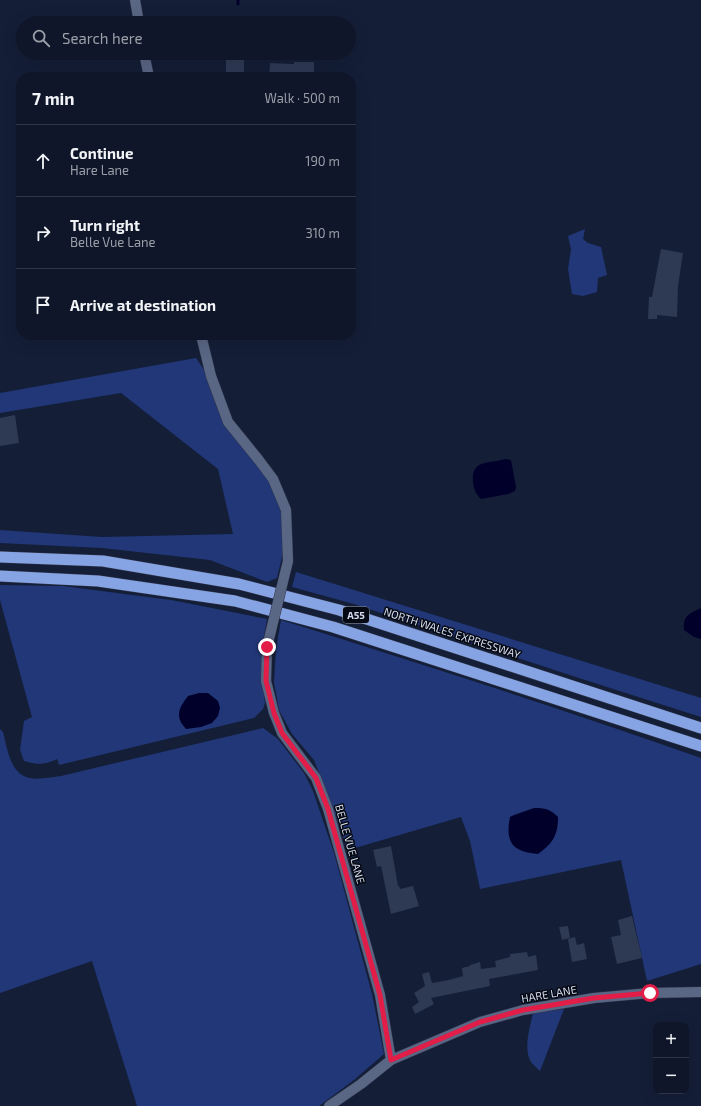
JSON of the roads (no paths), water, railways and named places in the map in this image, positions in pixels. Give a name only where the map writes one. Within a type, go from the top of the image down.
[{"type":"highway","name":"NORTH WALES EXPRESSWAY","points":[[0,557],[104,562],[239,584],[339,610],[701,728]]},
{"type":"highway","name":"A55","points":[[0,576],[98,581],[235,601],[341,630],[701,746]]},
{"type":"street","points":[[136,0],[138,16]]},
{"type":"street","points":[[145,60],[148,72]]},
{"type":"street","name":"BELLE VUE LANE","points":[[202,340],[211,376],[228,422],[273,479],[286,510],[288,561],[267,647],[266,681],[274,713],[282,733],[316,778],[328,809],[380,995],[391,1060]]},
{"type":"street","name":"HARE LANE","points":[[329,1106],[391,1060],[480,1022],[523,1010],[601,998],[650,993],[701,992]]}]
